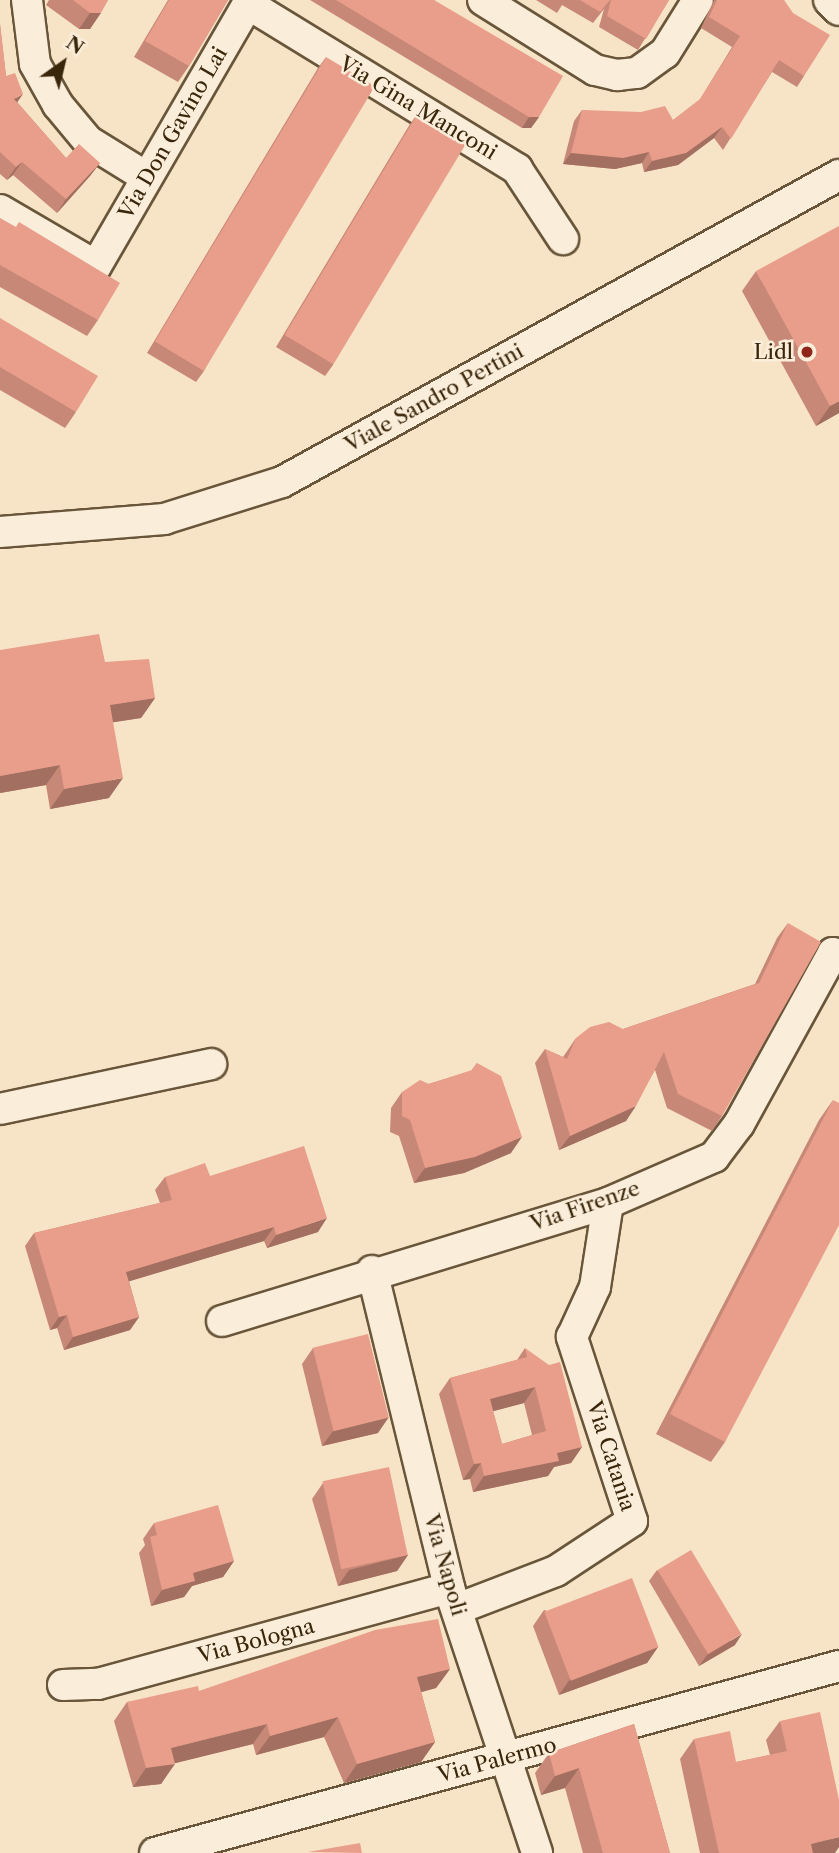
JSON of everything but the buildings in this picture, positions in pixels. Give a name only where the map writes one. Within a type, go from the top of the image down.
[{"type":"street","points":[[27,0],[35,64],[58,105],[88,141],[146,177]]},
{"type":"street","points":[[483,0],[595,70],[617,75],[637,73],[665,53],[698,0]]},
{"type":"street","points":[[830,0],[839,10]]},
{"type":"street","name":"Via Don Gavino Lai","points":[[0,211],[96,266],[249,2]]},
{"type":"street","name":"Via Gina Manconi","points":[[249,2],[517,169],[563,239]]},
{"type":"street","name":"Viale Sandro Pertini","points":[[0,532],[164,519],[282,482],[839,175]]},
{"type":"street","name":"Via Firenze","points":[[222,1321],[372,1271],[608,1203],[714,1157],[739,1124],[833,953],[839,957]]},
{"type":"street","points":[[0,1109],[211,1064]]},
{"type":"street","name":"Via Catania","points":[[453,1599],[556,1571],[632,1521],[572,1337],[595,1287],[608,1203]]},
{"type":"street","name":"Via Napoli","points":[[372,1271],[453,1599],[508,1757],[537,1853]]},
{"type":"street","name":"Via Bologna","points":[[63,1685],[97,1684],[453,1599]]},
{"type":"street","name":"Via Palermo","points":[[155,1853],[839,1665]]},
{"type":"place","name":"Lidl","points":[[807,352]]}]
